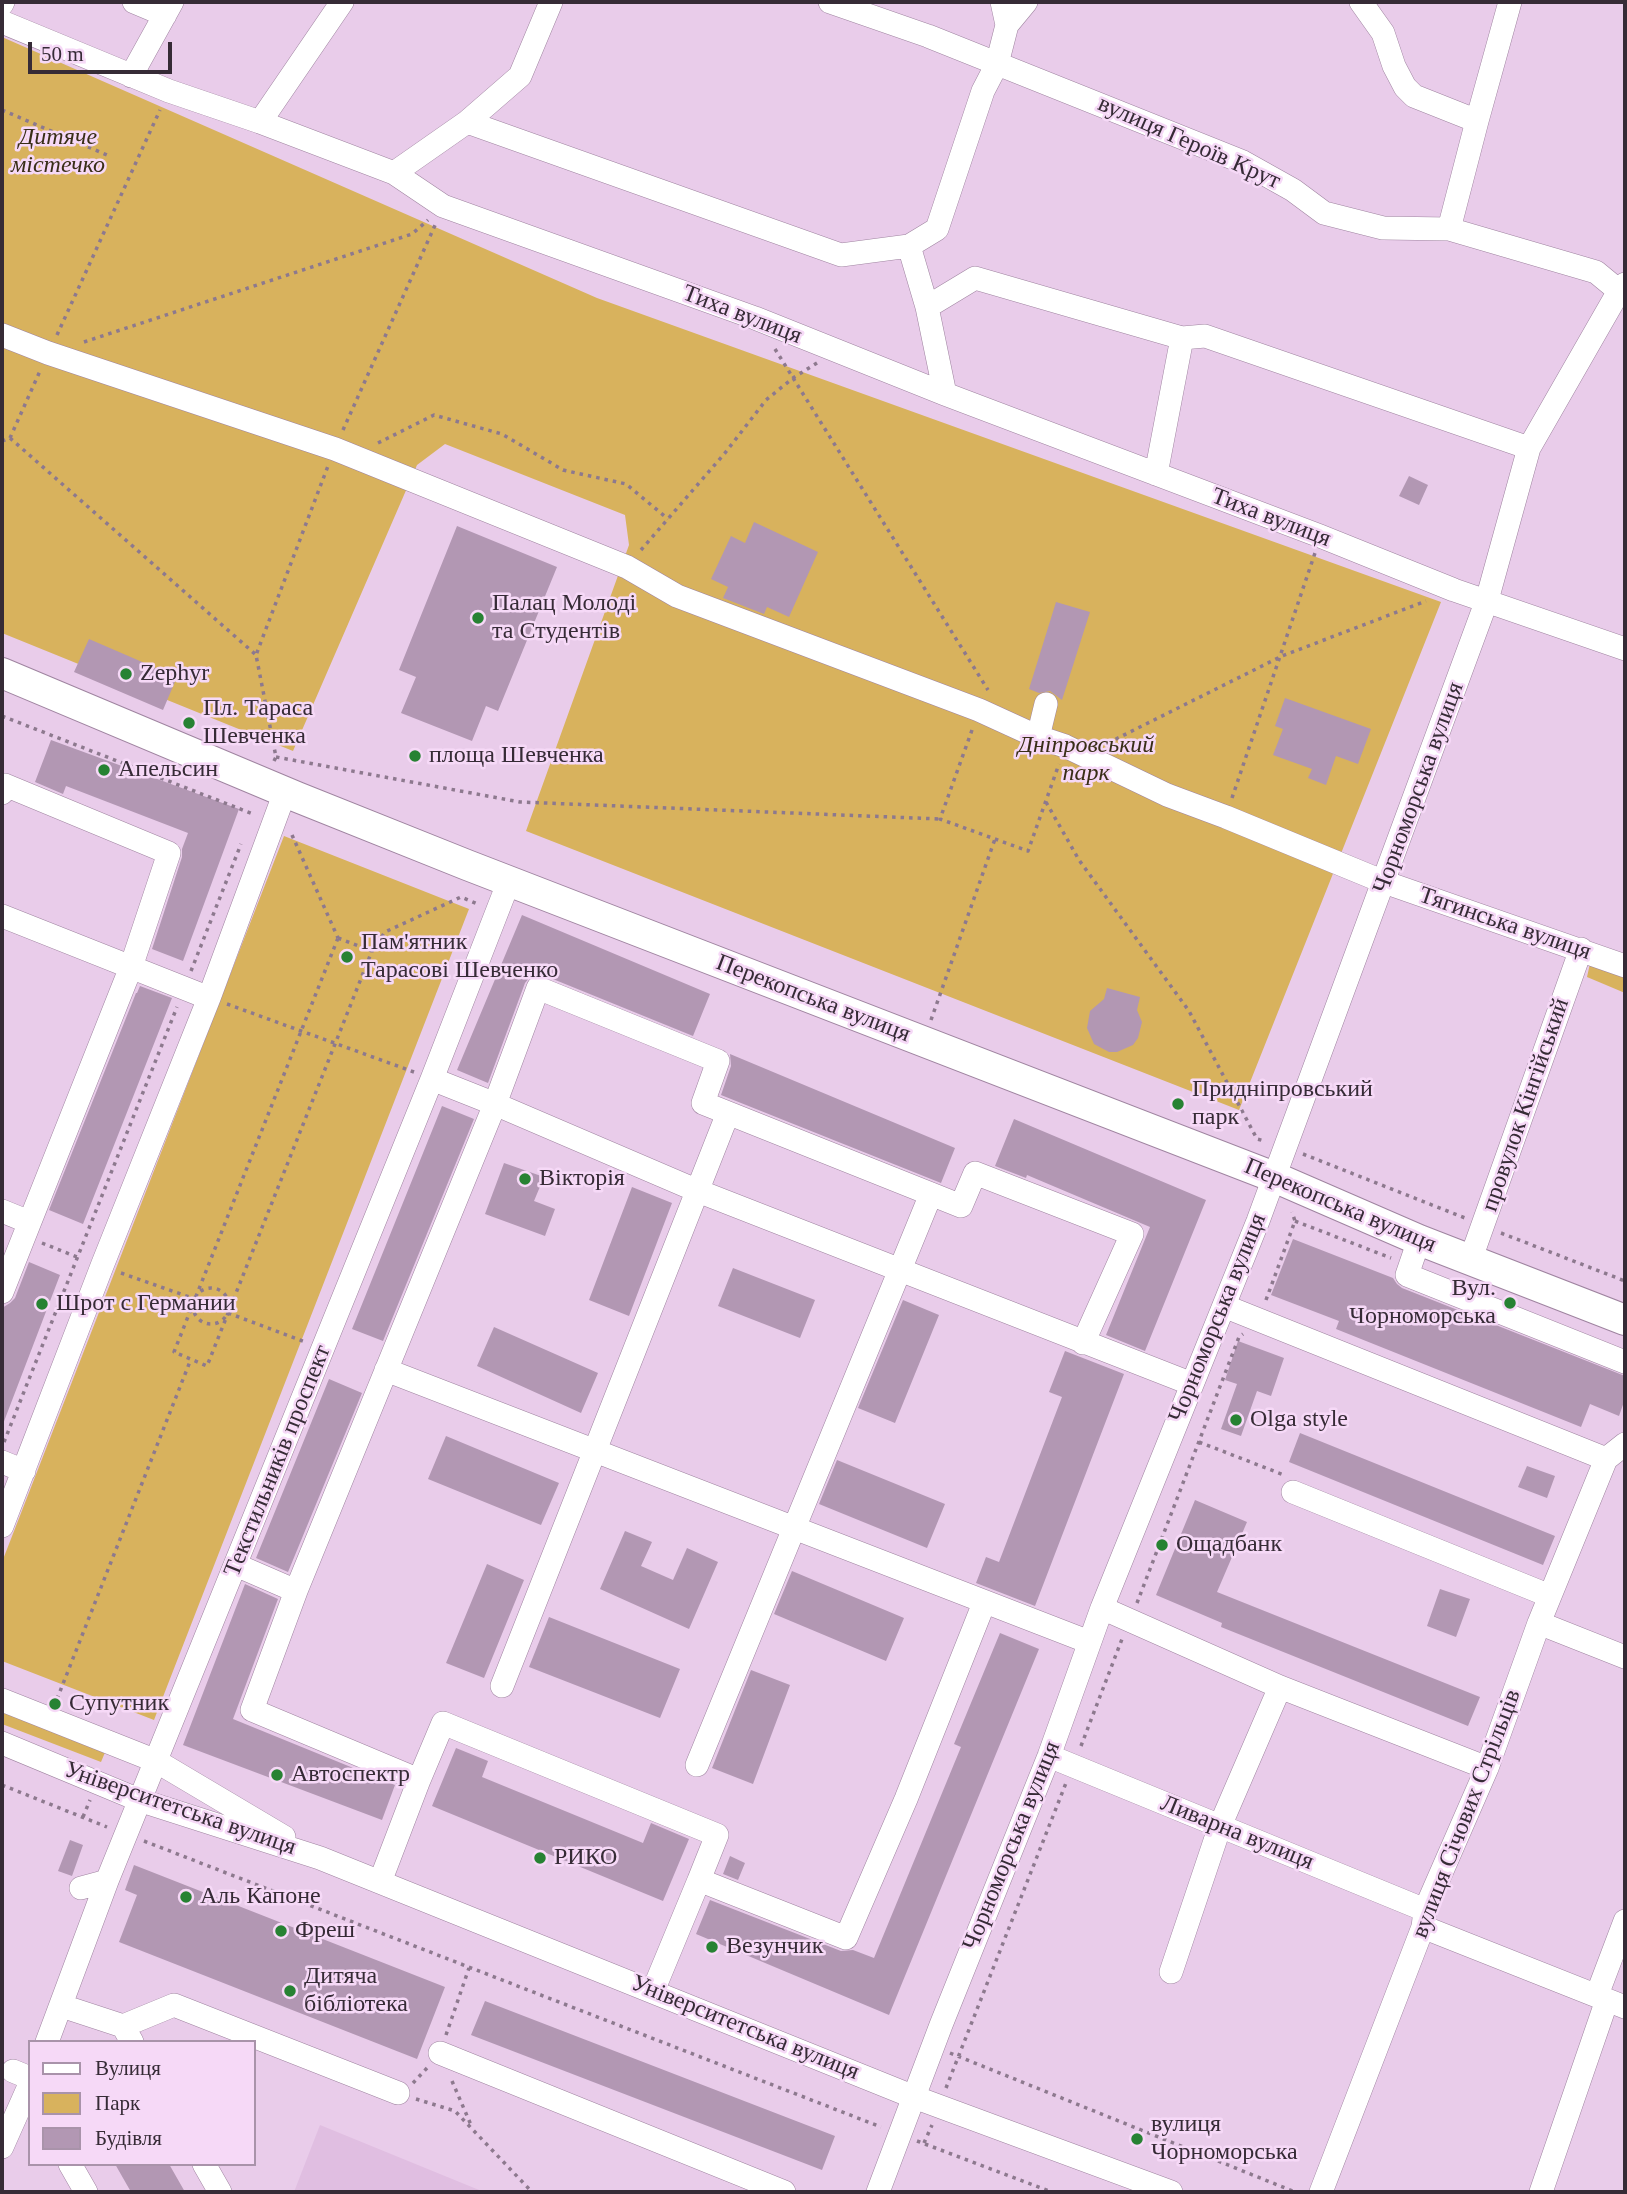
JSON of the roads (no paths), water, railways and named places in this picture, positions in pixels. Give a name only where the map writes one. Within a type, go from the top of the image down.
[{"type":"main road","name":"Перекопська вулиця","points":[[2,673],[285,792],[1274,1177],[1470,1261],[1625,1320]]},
{"type":"street","points":[[131,76],[169,9],[134,2]]},
{"type":"street","points":[[260,122],[342,2]]},
{"type":"street","points":[[394,173],[467,122],[520,76],[551,2]]},
{"type":"street","name":"вулиця Героїв Крут","points":[[830,2],[928,36],[1243,162],[1293,190],[1324,213],[1383,228],[1449,229],[1596,272],[1623,289]]},
{"type":"street","points":[[1002,2],[1007,25]]},
{"type":"street","points":[[467,122],[841,255],[909,246],[937,229],[983,91],[997,64],[1007,25],[1026,2]]},
{"type":"street","points":[[1361,2],[1383,33],[1394,66],[1405,87],[1415,96],[1477,121]]},
{"type":"street","points":[[1449,229],[1510,2]]},
{"type":"street","name":"Тиха вулиця","points":[[2,22],[131,76],[394,173],[443,206],[755,318],[1454,590],[1625,649]]},
{"type":"street","points":[[909,246],[927,307],[945,394]]},
{"type":"street","points":[[927,307],[975,278],[1182,338],[1205,336],[1529,448]]},
{"type":"street","name":"Чорноморська вулиця","points":[[878,2192],[1049,1756],[1102,1608],[1274,1177],[1487,600],[1529,448],[1623,289]]},
{"type":"street","name":"Тягинська вулиця","points":[[2,335],[48,353],[335,449],[627,566],[677,596],[984,700],[1038,737],[1075,750],[1167,795],[1384,882],[1625,966]]},
{"type":"street","points":[[1156,474],[1182,338]]},
{"type":"street","points":[[1038,737],[1046,704]]},
{"type":"street","points":[[2,793],[5,785],[169,853],[131,967],[2,1292]]},
{"type":"street","points":[[2,1526],[209,998],[285,792]]},
{"type":"street","name":"Текстильників проспект","points":[[44,2032],[62,2006],[139,1800],[432,1079],[509,881]]},
{"type":"street","points":[[2,916],[209,998]]},
{"type":"street","name":"провулок Кінгійський","points":[[1470,1261],[1581,949]]},
{"type":"street","points":[[419,1780],[252,1710],[296,1591],[495,1104],[538,988],[718,1061],[703,1103],[961,1206],[975,1173],[1132,1234],[1083,1343]]},
{"type":"street","points":[[432,1079],[698,1191],[1192,1384]]},
{"type":"street","points":[[502,1686],[728,1113]]},
{"type":"street","points":[[697,1765],[931,1194]]},
{"type":"street","points":[[2,1211],[26,1229]]},
{"type":"street","points":[[1419,1240],[1407,1275],[1625,1362]]},
{"type":"street","points":[[1224,1306],[1606,1459]]},
{"type":"street","points":[[386,1370],[1089,1642]]},
{"type":"street","name":"вулиця Січових Стрільців","points":[[1321,2192],[1424,1919],[1486,1768],[1539,1623],[1606,1459],[1625,1444]]},
{"type":"street","points":[[2,1462],[24,1471]]},
{"type":"street","points":[[1293,1492],[1550,1596]]},
{"type":"street","points":[[236,1565],[296,1591]]},
{"type":"street","points":[[699,1880],[846,1938],[906,1799],[984,1603]]},
{"type":"street","points":[[1102,1608],[1280,1687],[1486,1768]]},
{"type":"street","points":[[1539,1623],[1625,1657]]},
{"type":"street","points":[[1171,1972],[1220,1826],[1280,1687]]},
{"type":"street","name":"Університетська вулиця","points":[[2,1699],[156,1761],[320,1858]]},
{"type":"street","points":[[380,1882],[443,1723],[717,1835],[653,1991]]},
{"type":"street","name":"Університетська вулиця","points":[[2,1743],[139,1800],[320,1858],[914,2096],[1171,2192]]},
{"type":"street","name":"Ливарна вулиця","points":[[1049,1756],[1220,1826],[1610,2001]]},
{"type":"street","points":[[81,1888],[107,1881]]},
{"type":"street","points":[[1541,2192],[1610,2001],[1625,1921]]},
{"type":"street","points":[[62,2006],[127,2034],[174,2006],[398,2094]]},
{"type":"street","points":[[440,2053],[784,2192]]},
{"type":"street","points":[[2,2147],[21,2092]]},
{"type":"street","points":[[71,2166],[86,2192]]},
{"type":"street","points":[[205,2166],[220,2192]]},
{"type":"place","name":"Палац Молоді та Студентів","points":[[478,618]]},
{"type":"place","name":"Zephyr","points":[[126,674]]},
{"type":"place","name":"Пл. Тараса Шевченка","points":[[189,723]]},
{"type":"place","name":"площа Шевченка","points":[[415,756]]},
{"type":"place","name":"Апельсин","points":[[104,770]]},
{"type":"place","name":"Пам'ятник Тарасові Шевченко","points":[[347,957]]},
{"type":"place","name":"Придніпровський парк","points":[[1178,1104]]},
{"type":"place","name":"Вікторія","points":[[525,1179]]},
{"type":"place","name":"Вул. Чорноморська","points":[[1510,1303]]},
{"type":"place","name":"Шрот с Германии","points":[[42,1304]]},
{"type":"place","name":"Olga style","points":[[1236,1420]]},
{"type":"place","name":"Ощадбанк","points":[[1162,1545]]},
{"type":"place","name":"Супутник","points":[[55,1704]]},
{"type":"place","name":"Автоспектр","points":[[277,1775]]},
{"type":"place","name":"РИКО","points":[[540,1858]]},
{"type":"place","name":"Аль Капоне","points":[[186,1897]]},
{"type":"place","name":"Фреш","points":[[281,1931]]},
{"type":"place","name":"Везунчик","points":[[712,1947]]},
{"type":"place","name":"Дитяча бібліотека","points":[[290,1991]]},
{"type":"place","name":"вулиця Чорноморська","points":[[1137,2139]]},
{"type":"park label","name":"Дитяче містечко","points":[[58,152]]},
{"type":"park label","name":"Дніпровський парк","points":[[1086,760]]}]
